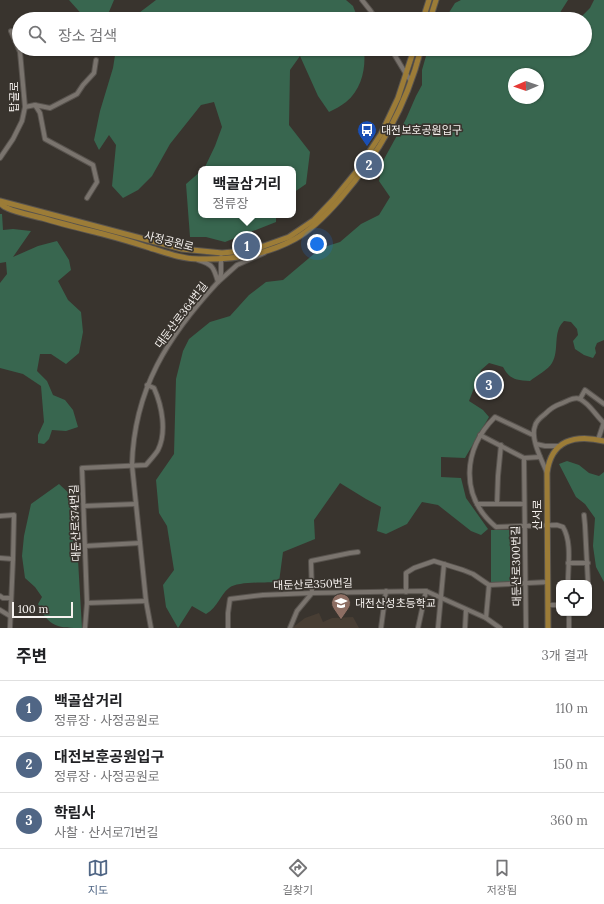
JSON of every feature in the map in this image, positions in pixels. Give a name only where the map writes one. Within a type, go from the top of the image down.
[{"type":"main road","points":[[425,12],[429,0]]},
{"type":"main road","points":[[432,12],[436,0]]},
{"type":"main road","name":"사정공원로","points":[[0,202],[182,249],[222,256],[264,246],[289,237],[314,220],[356,172],[381,134],[398,98],[412,56]]},
{"type":"main road","name":"사정공원로","points":[[0,202],[5,208],[127,240],[186,258],[258,254],[273,249],[297,238],[323,218],[349,188],[384,141],[400,110],[420,56]]},
{"type":"main road","points":[[560,446],[571,440],[583,438],[604,441]]},
{"type":"main road","name":"산서로","points":[[548,628],[547,473],[548,461],[556,449],[560,446]]},
{"type":"street","points":[[362,0],[371,12]]},
{"type":"street","name":"탑골로","points":[[0,158],[13,139],[22,121],[25,107],[20,56]]},
{"type":"street","points":[[395,56],[411,81]]},
{"type":"street","points":[[25,107],[35,106],[50,108],[77,94],[82,85],[94,73],[96,60]]},
{"type":"street","points":[[35,106],[40,113],[45,139],[92,165],[96,182],[87,198]]},
{"type":"street","points":[[186,258],[207,262],[211,265],[214,268],[218,282],[237,265],[273,249]]},
{"type":"street","name":"대둔산로364번길","points":[[151,628],[146,601],[132,465],[132,446],[136,424],[141,402],[154,368],[172,338],[204,297],[218,282],[222,256]]},
{"type":"street","points":[[132,465],[146,465],[158,451],[161,443],[163,426],[162,410],[154,388],[148,385]]},
{"type":"street","points":[[580,399],[585,390],[604,404]]},
{"type":"street","points":[[547,473],[534,435],[534,426],[546,413],[572,399],[580,399],[587,404],[604,423],[598,440]]},
{"type":"street","points":[[534,435],[495,417],[486,426],[474,448],[470,462],[469,476],[472,492],[484,516],[496,527],[557,525],[563,527],[568,542],[568,580]]},
{"type":"street","points":[[480,435],[524,458],[540,456]]},
{"type":"street","points":[[536,444],[545,446],[560,446]]},
{"type":"street","points":[[497,504],[501,445]]},
{"type":"street","name":"대둔산로300번길","points":[[524,458],[526,628]]},
{"type":"street","name":"대둔산로374번길","points":[[85,628],[87,603],[82,468],[132,465]]},
{"type":"street","points":[[84,506],[136,504]]},
{"type":"street","points":[[477,504],[524,504]]},
{"type":"street","points":[[584,514],[586,524],[588,580]]},
{"type":"street","points":[[0,516],[14,516],[10,628]]},
{"type":"street","points":[[85,546],[140,543]]},
{"type":"street","points":[[290,628],[297,611],[312,593],[311,562],[358,552]]},
{"type":"street","points":[[0,558],[13,559]]},
{"type":"street","points":[[406,592],[406,573],[414,568],[434,561],[473,574],[489,585],[548,582]]},
{"type":"street","points":[[568,563],[588,563]]},
{"type":"street","points":[[438,628],[444,564]]},
{"type":"street","points":[[486,618],[489,585]]},
{"type":"street","points":[[381,628],[386,591]]},
{"type":"street","name":"대둔산로350번길","points":[[228,628],[230,599],[263,595],[386,591],[426,591],[486,618],[500,628]]},
{"type":"street","points":[[418,628],[426,591]]},
{"type":"street","points":[[0,596],[3,598],[11,598]]},
{"type":"street","points":[[87,603],[146,601]]},
{"type":"street","points":[[548,605],[556,605]]},
{"type":"street","points":[[0,610],[10,616]]},
{"type":"street","points":[[465,628],[466,610]]},
{"type":"street","points":[[569,616],[569,628]]},
{"type":"shaded area","name":"대전산성초등학교","points":[[319,613],[323,622],[332,618],[353,617],[359,628],[292,628],[305,618]]},
{"type":"green space","points":[[69,0],[114,0],[109,12],[80,12]]},
{"type":"green space","points":[[156,0],[346,0],[353,6],[355,12],[140,12]]},
{"type":"green space","points":[[461,0],[568,0],[561,12],[449,12],[455,3]]},
{"type":"green space","points":[[594,0],[604,0],[604,340],[597,343],[595,348],[596,353],[593,358],[584,355],[575,349],[573,341],[578,335],[577,329],[571,322],[564,321],[558,330],[556,352],[552,363],[530,381],[511,377],[503,367],[489,363],[481,370],[469,401],[483,410],[489,417],[465,458],[441,457],[441,477],[461,478],[466,498],[488,529],[481,535],[471,531],[438,505],[422,502],[407,524],[386,534],[377,531],[381,507],[340,483],[314,520],[315,539],[283,552],[279,582],[246,583],[233,586],[226,591],[213,608],[206,614],[192,606],[178,628],[166,607],[163,585],[174,570],[167,526],[159,513],[156,480],[174,454],[176,379],[183,351],[189,339],[210,322],[230,316],[249,295],[266,282],[283,280],[321,248],[340,242],[361,224],[379,215],[390,197],[379,181],[383,161],[406,119],[422,85],[422,70],[426,56],[592,56],[592,12],[586,12]]},
{"type":"green space","points":[[115,56],[300,56],[290,70],[289,125],[310,152],[306,184],[296,191],[296,166],[205,166],[222,127],[214,102],[201,105],[170,144],[152,176],[138,190],[123,198],[112,186],[116,145],[109,135],[99,150],[94,140],[100,111],[113,68]]},
{"type":"green space","points":[[300,56],[364,56],[362,78],[356,91],[346,102],[329,112],[318,96]]},
{"type":"green space","points":[[198,174],[198,218],[276,218],[276,222],[225,242],[206,237],[190,237],[186,184]]},
{"type":"green space","points":[[0,214],[2,214],[3,230],[13,229],[31,231],[13,257],[38,246],[57,241],[69,260],[71,270],[58,281],[68,300],[81,312],[83,332],[79,353],[66,364],[51,354],[40,354],[37,371],[47,381],[53,395],[65,400],[73,410],[78,427],[66,431],[52,430],[49,439],[44,444],[38,443],[38,435],[44,422],[41,386],[23,374],[0,368],[0,283],[7,274],[6,262],[0,263]]},
{"type":"green space","points":[[567,461],[579,465],[589,473],[599,476],[604,472],[604,582],[596,567],[593,546],[595,518],[585,504],[576,497],[559,464]]},
{"type":"green space","points":[[59,484],[73,497],[73,558],[78,560],[82,628],[61,627],[46,618],[38,604],[42,597],[35,587],[25,578],[22,556],[24,536],[31,504]]},
{"type":"green space","points":[[491,530],[510,530],[510,582],[491,582]]},
{"type":"place","name":"대전보호공원입구","points":[[367,147]]},
{"type":"place","name":"대전보훈공원입구","points":[[369,165]]},
{"type":"place","name":"백골삼거리","points":[[247,246]]},
{"type":"place","name":"학림사","points":[[489,385]]},
{"type":"place","name":"대전산성초등학교","points":[[341,620]]}]
